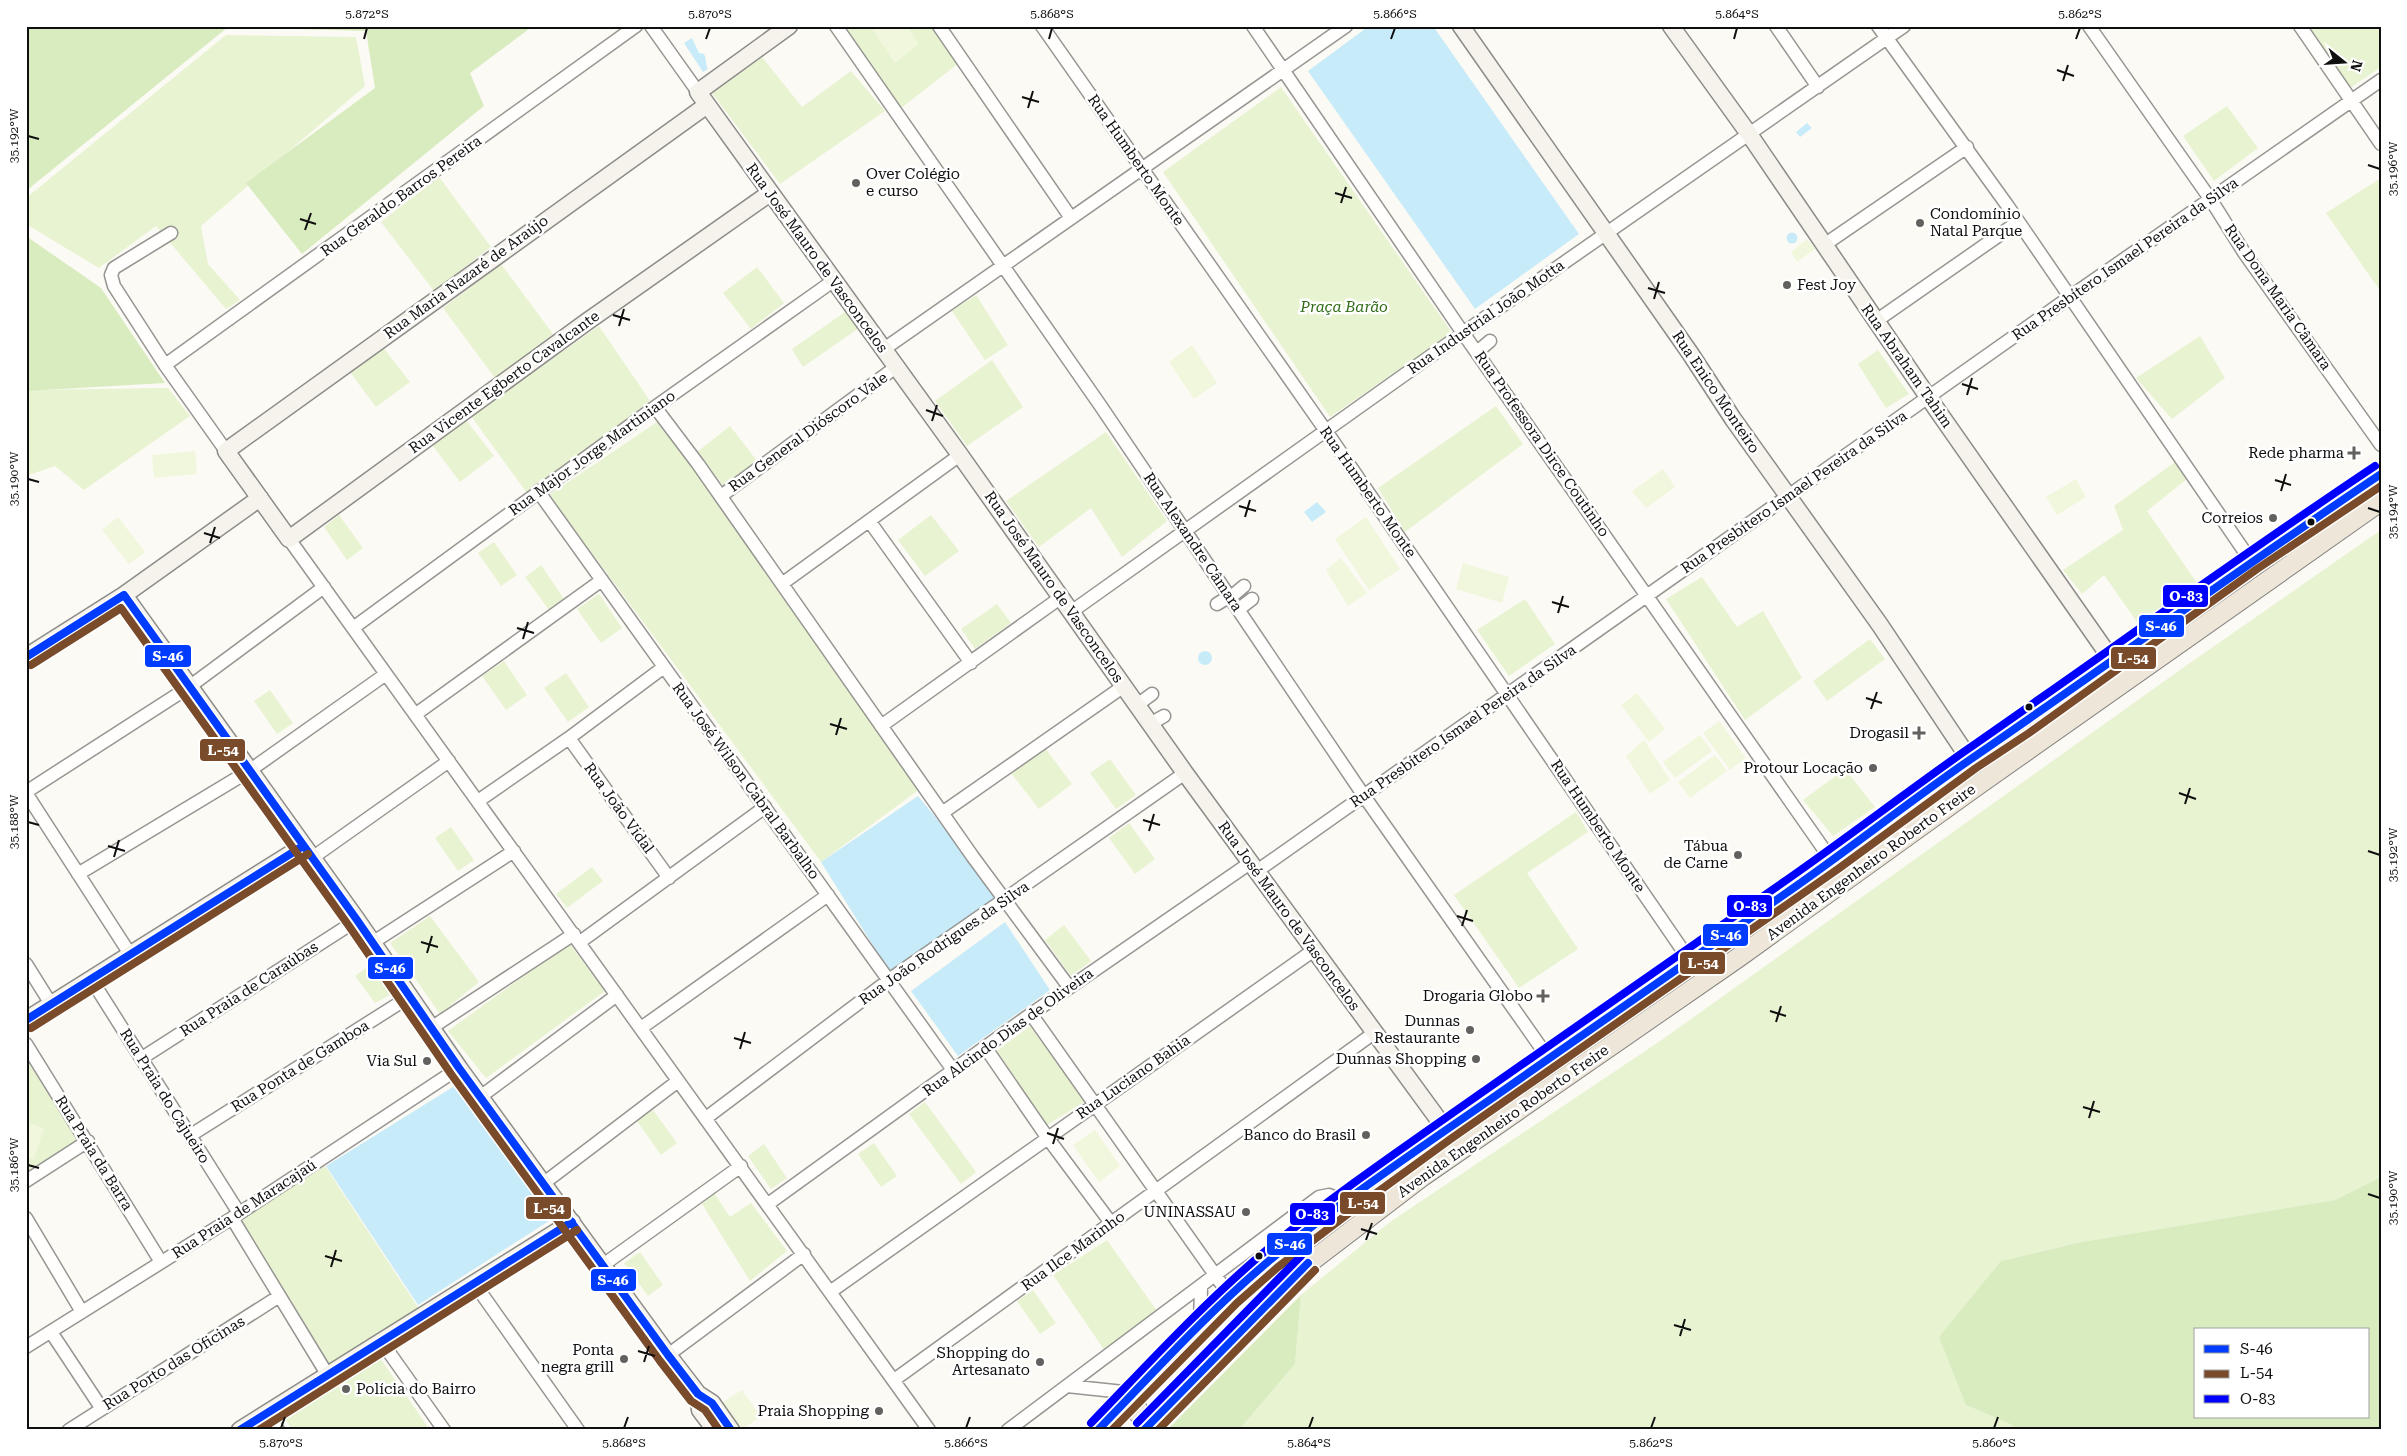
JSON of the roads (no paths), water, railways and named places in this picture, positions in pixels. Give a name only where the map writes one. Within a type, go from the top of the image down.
[{"type":"main road","name":"Rua Maria Nazaré de Araújo","points":[[226,451],[703,99],[788,26]]},
{"type":"main road","name":"Rua Enico Monteiro","points":[[1461,26],[1880,625],[1970,760]]},
{"type":"main road","name":"Rua Abraham Tahim","points":[[1672,26],[1750,134],[1928,397],[2126,680]]},
{"type":"main road","name":"Rua José Mauro de Vasconcelos","points":[[703,99],[960,455],[1137,705],[1157,720],[1185,773],[1446,1130]]},
{"type":"main road","name":"Rua Vicente Egberto Cavalcante","points":[[289,539],[585,323],[770,193]]},
{"type":"main road","points":[[226,451],[289,539]]},
{"type":"main road","name":"Avenida Engenheiro Roberto Freire","points":[[1110,1426],[1133,1394],[1200,1324],[1272,1259],[1347,1202],[1446,1130],[1832,861],[1970,760],[2023,725],[2251,561],[2381,474]]},
{"type":"main road","points":[[26,657],[124,594],[260,498]]},
{"type":"main road","name":"Avenida Engenheiro Roberto Freire","points":[[1147,1426],[1305,1266],[1349,1231],[1423,1176],[1739,957],[1978,785],[2381,501]]},
{"type":"main road","points":[[124,594],[357,920],[480,1097],[668,1355],[698,1394],[712,1403],[731,1430]]},
{"type":"main road","points":[[1978,785],[1985,773],[2026,740],[2028,728],[2023,725]]},
{"type":"main road","points":[[26,1020],[130,954],[308,852]]},
{"type":"main road","points":[[240,1430],[572,1222]]},
{"type":"main road","points":[[698,1394],[700,1410],[715,1430]]},
{"type":"main road","points":[[1133,1394],[1139,1414],[1147,1426]]},
{"type":"street","name":"Rua Geraldo Barros Pereira","points":[[165,365],[636,26]]},
{"type":"street","name":"Rua José Mauro de Vasconcelos","points":[[651,26],[703,99]]},
{"type":"street","name":"Rua Alexandre Câmara","points":[[836,26],[1230,596],[1364,796],[1549,1059]]},
{"type":"street","points":[[939,26],[1071,218]]},
{"type":"street","name":"Rua Humberto Monte","points":[[1042,26],[1326,431],[1690,961]]},
{"type":"street","name":"Rua Professora Dirce Coutinho","points":[[1253,26],[1463,332],[1832,861]]},
{"type":"street","points":[[884,349],[1346,26]]},
{"type":"street","points":[[1776,26],[1818,87]]},
{"type":"street","points":[[1878,26],[1966,147],[2251,561]]},
{"type":"street","name":"Rua Industrial João Motta","points":[[1071,612],[1463,332],[1904,26]]},
{"type":"street","name":"Rua Dona Maria Câmara","points":[[2089,26],[2211,200],[2245,254],[2381,445]]},
{"type":"street","points":[[2300,26],[2381,144]]},
{"type":"street","name":"Rua Presbítero Ismael Pereira da Silva","points":[[1253,867],[1364,796],[1790,497],[2070,297],[2381,80]]},
{"type":"street","points":[[1824,245],[1966,147]]},
{"type":"street","points":[[1876,320],[2018,222]]},
{"type":"street","points":[[172,233],[114,268],[112,279],[120,296],[165,365],[226,451]]},
{"type":"street","name":"Rua Major Jorge Martiniano","points":[[353,628],[538,491],[833,281]]},
{"type":"street","points":[[1477,352],[1490,341]]},
{"type":"street","name":"Rua General Dióscoro Vale","points":[[720,496],[896,367]]},
{"type":"street","points":[[655,407],[783,583],[881,726],[1069,987]]},
{"type":"street","points":[[783,583],[870,522],[960,455]]},
{"type":"street","name":"Rua José Wilson Cabral Barbalho","points":[[538,491],[953,1070]]},
{"type":"street","points":[[870,522],[971,663]]},
{"type":"street","points":[[289,539],[929,1430]]},
{"type":"street","points":[[416,714],[602,580]]},
{"type":"street","points":[[1217,604],[1244,586]]},
{"type":"street","points":[[130,954],[26,793],[189,687],[324,587]]},
{"type":"street","points":[[881,726],[1060,598]]},
{"type":"street","points":[[1238,609],[1252,599]]},
{"type":"street","points":[[478,801],[569,738],[664,667]]},
{"type":"street","points":[[78,874],[249,771],[386,674]]},
{"type":"street","points":[[942,812],[1124,686]]},
{"type":"street","points":[[1137,705],[1152,694]]},
{"type":"street","name":"Rua João Vidal","points":[[569,738],[669,878]]},
{"type":"street","points":[[308,852],[449,761]]},
{"type":"street","name":"Rua João Rodrigues da Silva","points":[[706,1118],[889,980],[1185,773]]},
{"type":"street","points":[[431,1028],[577,938],[669,878],[765,807]]},
{"type":"street","points":[[372,943],[514,851]]},
{"type":"street","name":"Rua Alcindo Dias de Oliveira","points":[[768,1204],[1069,987],[1253,867]]},
{"type":"street","points":[[641,1028],[828,895]]},
{"type":"street","name":"Rua Praia de Caraúbas","points":[[142,1058],[357,920]]},
{"type":"street","name":"Rua Luciano Bahia","points":[[830,1292],[1314,950]]},
{"type":"street","points":[[26,964],[51,1004]]},
{"type":"street","name":"Rua Praia do Cajueiro","points":[[91,979],[191,1135],[236,1215],[278,1297],[327,1374]]},
{"type":"street","points":[[480,1097],[617,995]]},
{"type":"street","name":"Rua Ponta de Gamboa","points":[[191,1135],[409,997]]},
{"type":"street","points":[[1031,1014],[1093,1105],[1157,1191],[1230,1296]]},
{"type":"street","name":"Rua Ilce Marinho","points":[[894,1380],[1374,1033]]},
{"type":"street","name":"Rua Praia da Barra","points":[[26,1044],[162,1262]]},
{"type":"street","points":[[985,1047],[1047,1138],[1111,1223]]},
{"type":"street","name":"Rua Praia de Maracajaú","points":[[26,1347],[236,1215],[459,1068]]},
{"type":"street","points":[[544,1183],[678,1081]]},
{"type":"street","points":[[26,1181],[88,1141]]},
{"type":"street","points":[[603,1265],[741,1166]]},
{"type":"street","points":[[1008,1430],[1217,1276],[1319,1197],[1330,1195],[1347,1202]]},
{"type":"street","points":[[26,1218],[82,1312]]},
{"type":"street","points":[[668,1355],[804,1254]]},
{"type":"street","points":[[474,1283],[578,1430]]},
{"type":"street","points":[[1200,1288],[1200,1324]]},
{"type":"street","name":"Rua Porto das Oficinas","points":[[71,1429],[278,1297]]},
{"type":"street","points":[[51,1332],[102,1409]]},
{"type":"street","points":[[381,1341],[444,1430]]},
{"type":"street","points":[[1067,1386],[1133,1394]]},
{"type":"street","points":[[267,1413],[278,1430]]},
{"type":"water","points":[[1369,26],[1433,26],[1579,234],[1475,309],[1308,71]]},
{"type":"water","points":[[692,38],[699,53],[705,56],[708,69],[703,72],[684,43]]},
{"type":"water","points":[[1807,123],[1812,128],[1800,137],[1796,132]]},
{"type":"water","points":[[1792,232],[1798,238],[1792,244],[1786,238]]},
{"type":"water","points":[[1317,502],[1326,512],[1312,522],[1304,512]]},
{"type":"water","points":[[1205,651],[1210,653],[1212,658],[1210,663],[1205,665],[1200,663],[1198,658],[1200,653]]},
{"type":"water","points":[[918,796],[1002,898],[892,976],[821,862]]},
{"type":"water","points":[[1005,922],[1050,990],[958,1056],[911,991]]},
{"type":"water","points":[[456,1085],[552,1219],[418,1305],[326,1166]]},
{"type":"place","name":"Over Colégio e curso","points":[[856,183]]},
{"type":"place","name":"Condomínio Natal Parque","points":[[1920,223]]},
{"type":"place","name":"Fest Joy","points":[[1787,285]]},
{"type":"place","name":"Rede pharma","points":[[2354,453]]},
{"type":"place","name":"Correios","points":[[2273,518]]},
{"type":"place","name":"Drogasil","points":[[1919,733]]},
{"type":"place","name":"Protour Locação","points":[[1873,768]]},
{"type":"place","name":"Tábua de Carne","points":[[1738,855]]},
{"type":"place","name":"Drogaria Globo","points":[[1543,996]]},
{"type":"place","name":"Dunnas Restaurante","points":[[1470,1030]]},
{"type":"place","name":"Dunnas Shopping","points":[[1476,1059]]},
{"type":"place","name":"Via Sul","points":[[427,1061]]},
{"type":"place","name":"Banco do Brasil","points":[[1366,1135]]},
{"type":"place","name":"UNINASSAU","points":[[1246,1212]]},
{"type":"place","name":"Ponta negra grill","points":[[624,1359]]},
{"type":"place","name":"Shopping do Artesanato","points":[[1040,1362]]},
{"type":"place","name":"Polícia do Bairro","points":[[346,1389]]},
{"type":"place","name":"Praia Shopping","points":[[879,1411]]},
{"type":"park label","name":"Praça Barão","points":[[1344,307]]}]
